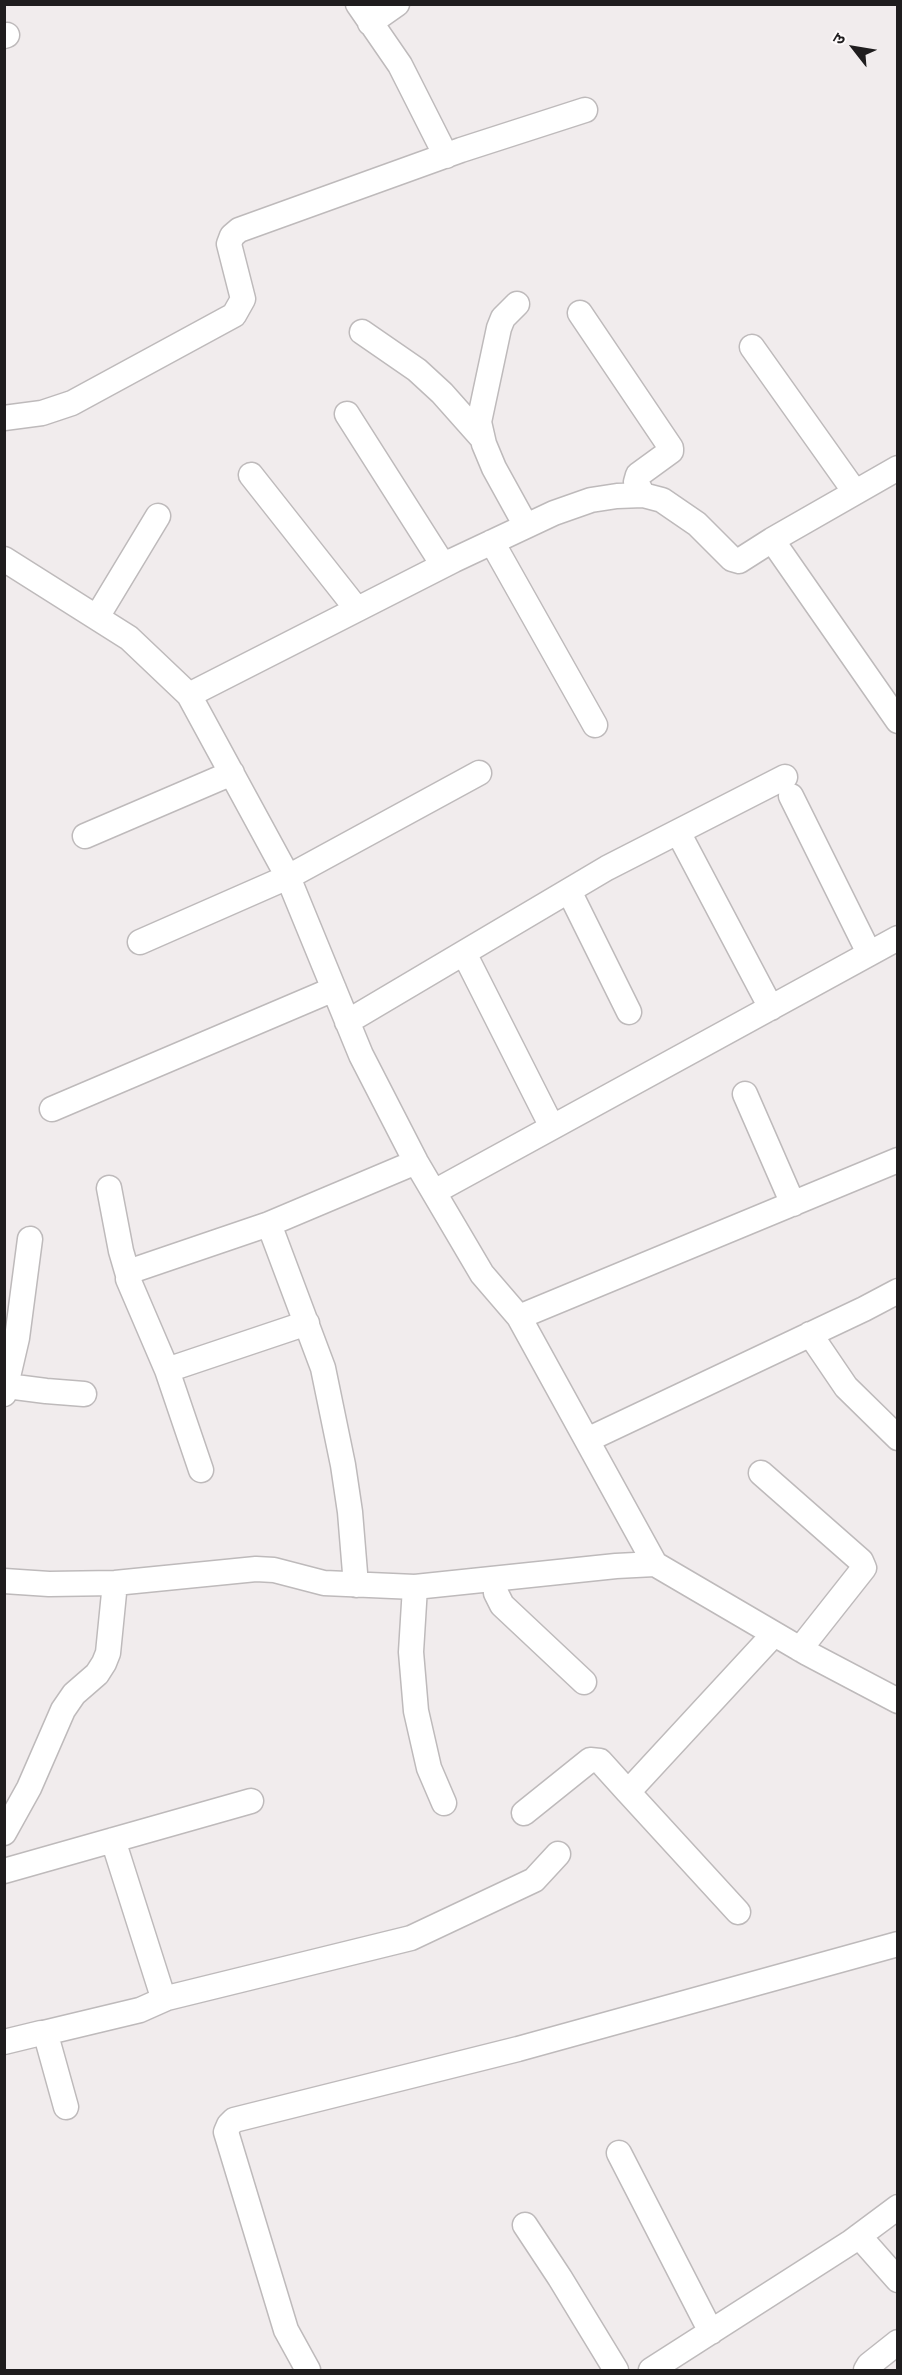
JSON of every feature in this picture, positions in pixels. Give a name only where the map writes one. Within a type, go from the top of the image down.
[{"type":"street","points":[[397,4],[364,14],[399,66],[446,156]]},
{"type":"street","points":[[4,418],[42,413],[72,403],[234,315],[243,299],[229,244],[232,236],[239,230],[446,156],[585,110]]},
{"type":"street","points":[[517,304],[503,318],[499,328],[478,422],[494,468],[526,526]]},
{"type":"street","points":[[580,313],[671,448],[671,451],[638,475],[636,482],[644,495]]},
{"type":"street","points":[[362,332],[417,370],[442,393],[482,438]]},
{"type":"street","points":[[752,346],[855,492]]},
{"type":"street","points":[[347,414],[443,565]]},
{"type":"street","points":[[189,695],[443,565],[526,526],[591,500],[644,495],[662,500],[697,524],[736,561],[739,561],[897,468]]},
{"type":"street","points":[[251,475],[356,608]]},
{"type":"street","points":[[98,617],[158,516]]},
{"type":"street","points":[[772,540],[897,721]]},
{"type":"street","points":[[492,542],[595,725]]},
{"type":"street","points":[[4,559],[129,638],[189,695],[288,877],[361,1055],[416,1162],[482,1274],[519,1317],[655,1564],[800,1649],[897,1701]]},
{"type":"street","points":[[85,836],[232,773]]},
{"type":"street","points":[[140,942],[288,877],[479,773]]},
{"type":"street","points":[[347,1022],[607,868],[678,832],[788,786],[889,948],[771,1008],[434,1192]]},
{"type":"street","points":[[678,832],[771,1008]]},
{"type":"street","points":[[569,891],[629,1012]]},
{"type":"street","points":[[464,953],[552,1127]]},
{"type":"street","points":[[52,1109],[334,988]]},
{"type":"street","points":[[745,1094],[793,1204]]},
{"type":"street","points":[[519,1317],[897,1160]]},
{"type":"street","points":[[128,1275],[131,1271],[268,1224],[416,1162]]},
{"type":"street","points":[[109,1188],[128,1279],[167,1370],[201,1470]]},
{"type":"street","points":[[268,1224],[323,1368],[344,1465],[356,1585]]},
{"type":"street","points":[[30,1239],[24,1295],[6,1390],[84,1394]]},
{"type":"street","points":[[587,1440],[864,1309],[897,1291]]},
{"type":"street","points":[[167,1370],[307,1323]]},
{"type":"street","points":[[810,1334],[846,1387],[897,1438]]},
{"type":"street","points":[[761,1473],[861,1561],[864,1568],[800,1649]]},
{"type":"street","points":[[4,1581],[49,1584],[116,1583],[256,1569],[274,1570],[324,1582],[415,1587],[655,1564]]},
{"type":"street","points":[[495,1579],[496,1593],[502,1605],[584,1682]]},
{"type":"street","points":[[4,1833],[28,1788],[63,1710],[74,1694],[97,1674],[104,1664],[108,1653],[116,1583]]},
{"type":"street","points":[[415,1587],[411,1652],[416,1712],[429,1768],[444,1803]]},
{"type":"street","points":[[627,1792],[774,1634]]},
{"type":"street","points":[[524,1813],[590,1760],[600,1761],[738,1912]]},
{"type":"street","points":[[4,1871],[251,1801]]},
{"type":"street","points":[[113,1840],[162,1994],[167,1998]]},
{"type":"street","points":[[4,2042],[140,2010],[167,1998],[411,1938],[534,1880],[558,1854]]},
{"type":"street","points":[[308,2370],[286,2330],[226,2132],[234,2120],[518,2049],[897,1944]]},
{"type":"street","points":[[44,2033],[66,2107]]},
{"type":"street","points":[[619,2152],[711,2332]]},
{"type":"street","points":[[651,2370],[859,2236],[897,2206]]},
{"type":"street","points":[[525,2225],[616,2370]]},
{"type":"street","points":[[859,2236],[897,2280]]},
{"type":"street","points":[[866,2370],[897,2342]]}]
